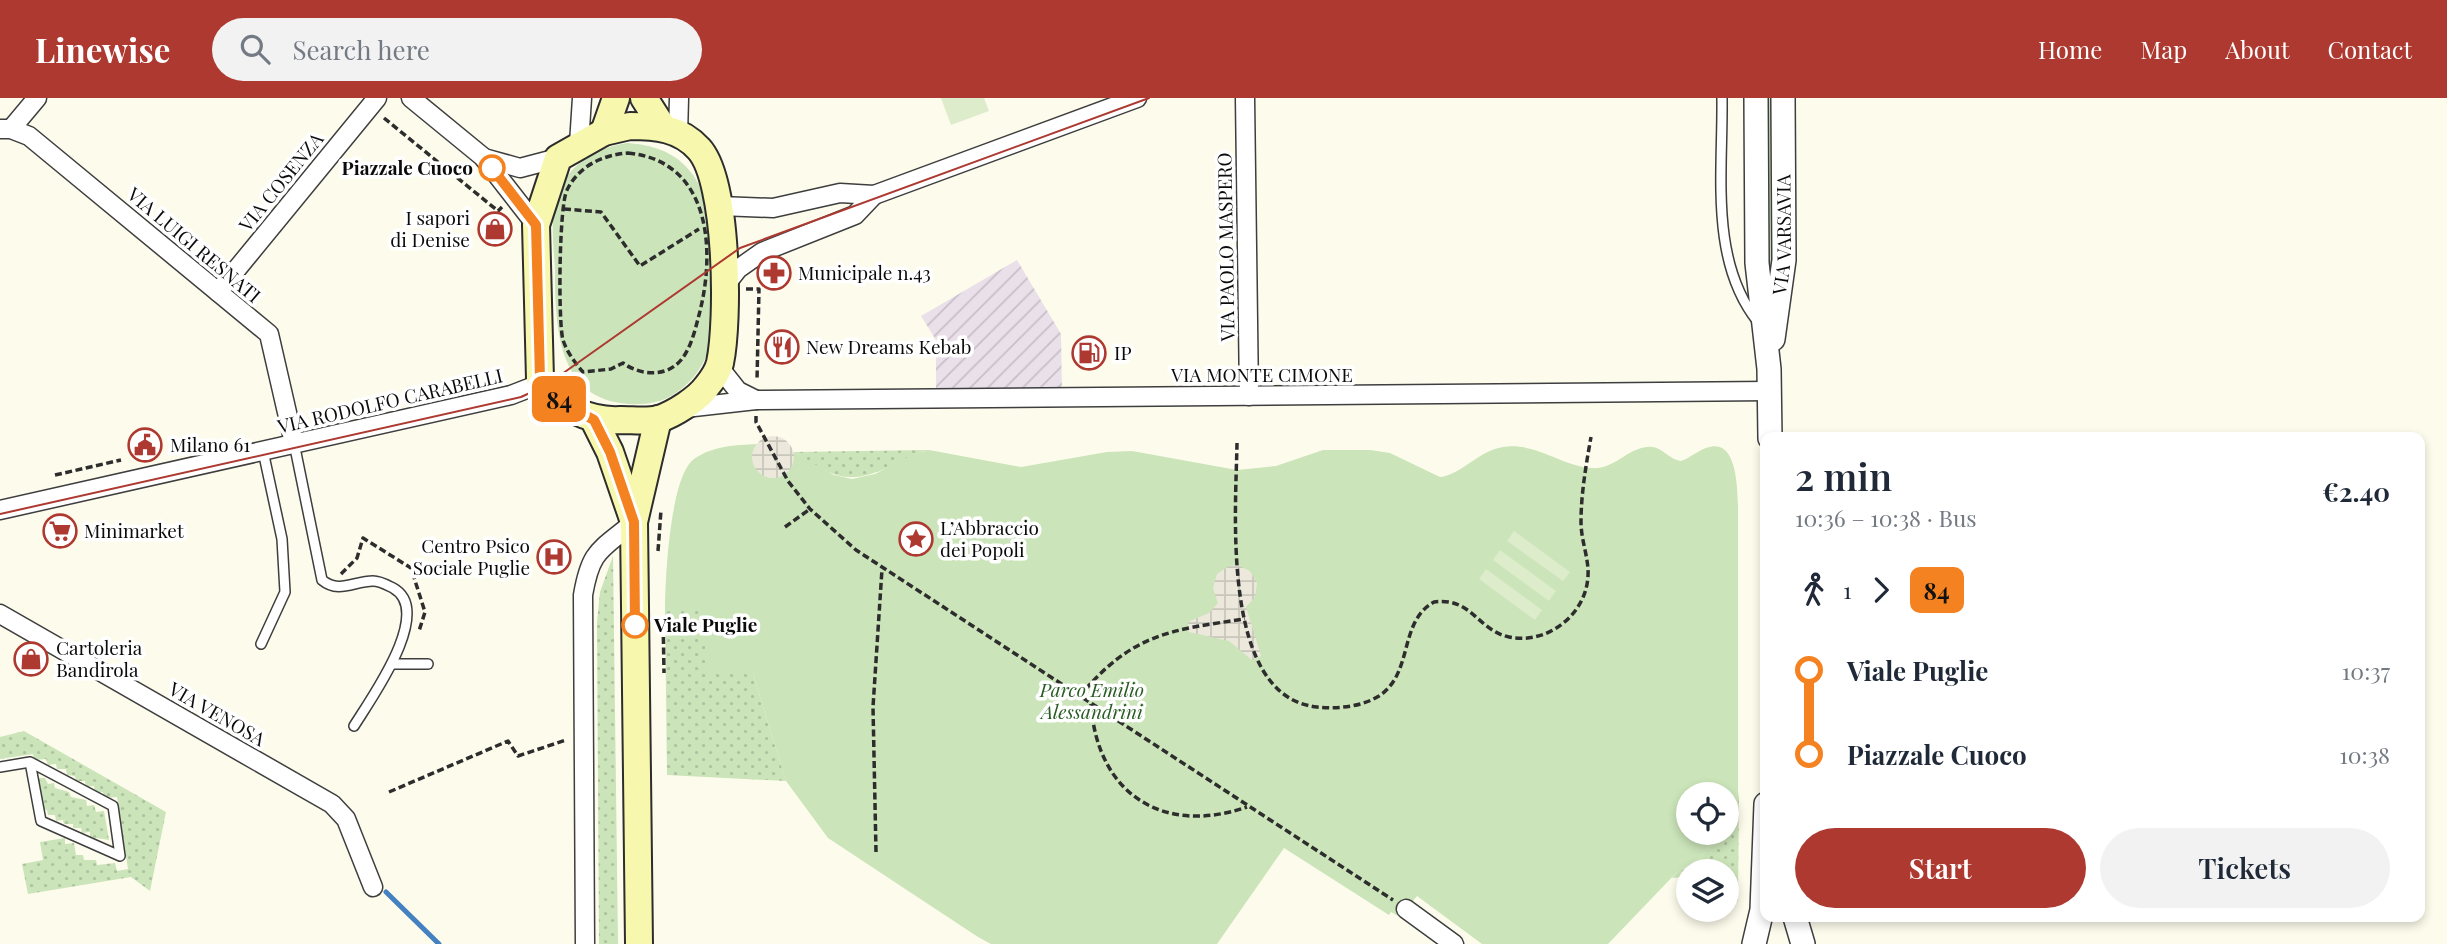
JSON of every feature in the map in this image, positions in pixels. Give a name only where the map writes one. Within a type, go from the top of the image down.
[{"type":"main road","points":[[604,132],[616,98]]},
{"type":"main road","points":[[644,98],[670,130],[696,145],[705,156],[714,178],[712,216],[723,289],[719,367],[705,389],[669,414],[594,420],[570,407],[542,383],[537,355],[536,225],[569,151],[604,132],[631,126],[670,130]]},
{"type":"main road","points":[[634,522],[669,414]]},
{"type":"main road","points":[[594,420],[610,452],[634,522],[639,944]]},
{"type":"street","points":[[5,129],[37,98]]},
{"type":"street","points":[[411,98],[483,157],[536,225]]},
{"type":"street","points":[[483,157],[520,168],[569,151],[582,98]]},
{"type":"street","points":[[670,130],[679,98]]},
{"type":"street","points":[[712,216],[773,208],[840,193],[874,195],[1137,98]]},
{"type":"street","name":"VIA PAOLO MASPERO","points":[[1245,98],[1249,396]]},
{"type":"street","name":"VIA VARSAVIA","points":[[1756,98],[1757,263],[1769,380],[1770,432]]},
{"type":"street","name":"VIA VARSAVIA","points":[[1769,380],[1784,260],[1783,98]]},
{"type":"street","name":"VIA COSENZA","points":[[218,292],[377,105]]},
{"type":"street","name":"VIA LUIGI RESNATI","points":[[5,129],[29,136],[272,340],[294,443]]},
{"type":"street","points":[[723,289],[738,270],[762,252],[855,215],[874,195]]},
{"type":"street","points":[[719,367],[738,391],[756,397]]},
{"type":"street","name":"VIA MONTE CIMONE","points":[[669,414],[756,397],[1249,396],[1769,380]]},
{"type":"street","name":"VIA RODOLFO CARABELLI","points":[[0,510],[512,396],[542,383]]},
{"type":"street","points":[[585,944],[583,595],[588,565],[598,551],[634,522]]},
{"type":"street","name":"VIA VENOSA","points":[[0,614],[332,804],[346,818],[373,887]]},
{"type":"street","points":[[1406,909],[1454,944]]},
{"type":"street","points":[[1754,944],[1760,918]]},
{"type":"street","points":[[1797,922],[1803,944]]},
{"type":"lane","name":"VIA VARSAVIA","points":[[1722,98],[1723,249],[1746,308],[1763,328]]},
{"type":"lane","points":[[294,443],[322,580],[339,588],[376,581],[398,590],[405,601],[406,626],[392,664],[354,726]]},
{"type":"lane","points":[[261,644],[285,592],[282,539],[262,451]]},
{"type":"lane","points":[[392,664],[428,664]]},
{"type":"lane","points":[[0,767],[30,762],[113,806],[120,856],[41,821],[30,762]]},
{"type":"path","points":[[377,105],[498,211]]},
{"type":"path","points":[[561,208],[601,212],[640,266],[712,216],[698,204],[684,178],[659,159],[643,155],[612,155],[596,160],[574,179],[566,191],[561,208],[562,338],[583,372],[611,369],[623,363],[635,372],[655,374],[680,362],[694,336],[705,294],[706,246]]},
{"type":"path","points":[[759,289],[756,422],[788,481],[810,509],[839,537],[882,569],[1406,909]]},
{"type":"path","points":[[1237,443],[1237,584],[1257,658],[1276,687],[1298,702],[1327,708],[1357,705],[1383,693],[1395,682],[1416,618],[1434,602],[1457,602],[1496,632],[1508,637],[1545,635],[1559,627],[1578,607],[1588,579],[1581,524],[1591,437]]},
{"type":"path","points":[[55,475],[121,460]]},
{"type":"path","points":[[785,527],[810,509]]},
{"type":"path","points":[[876,852],[873,707],[882,569]]},
{"type":"path","points":[[663,616],[664,673]]},
{"type":"path","points":[[1079,696],[1105,668],[1144,641],[1176,629],[1245,619]]},
{"type":"path","points":[[1091,704],[1095,740],[1102,759],[1127,792],[1144,804],[1185,817],[1226,814],[1248,807]]},
{"type":"path","points":[[390,792],[508,741],[518,757],[571,738]]},
{"type":"shaded area","points":[[1017,260],[1061,334],[1062,391],[936,392],[936,340],[921,316]]},
{"type":"shaded area","points":[[773,436],[788,442],[794,457],[788,472],[773,478],[758,472],[752,457],[758,442]]},
{"type":"shaded area","points":[[1237,565],[1250,571],[1257,583],[1255,597],[1246,607],[1261,656],[1252,660],[1229,641],[1189,632],[1188,627],[1188,622],[1209,613],[1218,603],[1213,588],[1217,574],[1229,566]]},
{"type":"green space","points":[[941,98],[984,98],[989,111],[951,125]]},
{"type":"green space","points":[[1765,98],[1773,98],[1775,268],[1769,292]]},
{"type":"green space","points":[[628,143],[654,147],[669,154],[683,163],[696,179],[707,213],[713,301],[711,341],[702,365],[677,392],[666,398],[642,404],[614,402],[593,394],[578,380],[567,363],[561,342],[555,295],[553,216],[557,194],[571,172],[591,155],[615,145]]},
{"type":"green space","name":"Parco Emilio Alessandrini","points":[[757,444],[793,452],[834,475],[852,479],[875,474],[911,455],[929,450],[1021,467],[1107,452],[1132,451],[1237,470],[1276,466],[1323,450],[1370,450],[1390,453],[1440,477],[1503,447],[1526,448],[1581,466],[1600,468],[1647,447],[1657,448],[1681,461],[1703,449],[1716,446],[1724,449],[1733,465],[1738,497],[1738,782],[1676,782],[1676,845],[1711,845],[1699,859],[1676,859],[1676,873],[1608,944],[1482,944],[1417,896],[1400,917],[1391,912],[1389,915],[1284,848],[1217,944],[991,944],[828,838],[786,781],[753,674],[705,674],[705,611],[665,611],[670,530],[679,486],[686,469],[694,459],[709,451]]},
{"type":"green space","points":[[929,450],[877,472],[852,477],[831,473],[793,452]]},
{"type":"green space","points":[[1514,531],[1570,572],[1563,581],[1507,541]]},
{"type":"green space","points":[[1500,550],[1556,591],[1549,601],[1493,560]]},
{"type":"green space","points":[[613,556],[618,944],[599,944],[597,622],[600,592]]},
{"type":"green space","points":[[1486,569],[1542,610],[1535,620],[1479,579]]},
{"type":"green space","points":[[665,611],[705,611],[753,674],[786,781],[667,775]]},
{"type":"green space","points":[[24,731],[166,812],[150,891],[131,877],[28,894],[22,864],[43,860],[40,842],[65,838],[65,844],[74,843],[76,855],[83,855],[84,860],[96,860],[97,865],[115,863],[117,871],[128,869],[117,797],[104,798],[103,792],[95,793],[94,786],[86,787],[85,781],[76,781],[75,776],[67,775],[66,769],[57,769],[56,764],[48,765],[46,759],[34,760],[33,754],[0,759],[0,737]]},
{"type":"green space","points":[[38,778],[45,778],[48,784],[54,783],[55,788],[69,792],[71,797],[86,800],[87,806],[94,805],[96,812],[104,811],[109,840],[90,837],[90,832],[82,833],[81,828],[73,828],[73,824],[64,824],[63,820],[56,821],[55,815],[48,815],[47,810],[42,809]]},
{"type":"green space","points":[[1711,845],[1739,845],[1738,859],[1699,859]]},
{"type":"waterway","points":[[386,892],[439,944]]},
{"type":"tram line","points":[[0,514],[521,397],[545,386],[740,248],[1149,98]]},
{"type":"bus line","name":"84","points":[[492,168],[536,225],[537,355],[540,379],[570,407],[594,420],[610,452],[634,522],[635,625]]},
{"type":"place","name":"Piazzale Cuoco","points":[[492,168]]},
{"type":"place","name":"I sapori di Denise","points":[[495,229]]},
{"type":"place","name":"Municipale n.43","points":[[774,273]]},
{"type":"place","name":"New Dreams Kebab","points":[[782,347]]},
{"type":"place","name":"IP","points":[[1089,353]]},
{"type":"place","name":"Milano 61","points":[[145,445]]},
{"type":"place","name":"Minimarket","points":[[60,531]]},
{"type":"place","name":"L’Abbraccio dei Popoli","points":[[916,539]]},
{"type":"place","name":"Centro Psico Sociale Puglie","points":[[554,557]]},
{"type":"place","name":"Viale Puglie","points":[[635,625]]},
{"type":"place","name":"Cartoleria Bandirola","points":[[31,659]]}]
